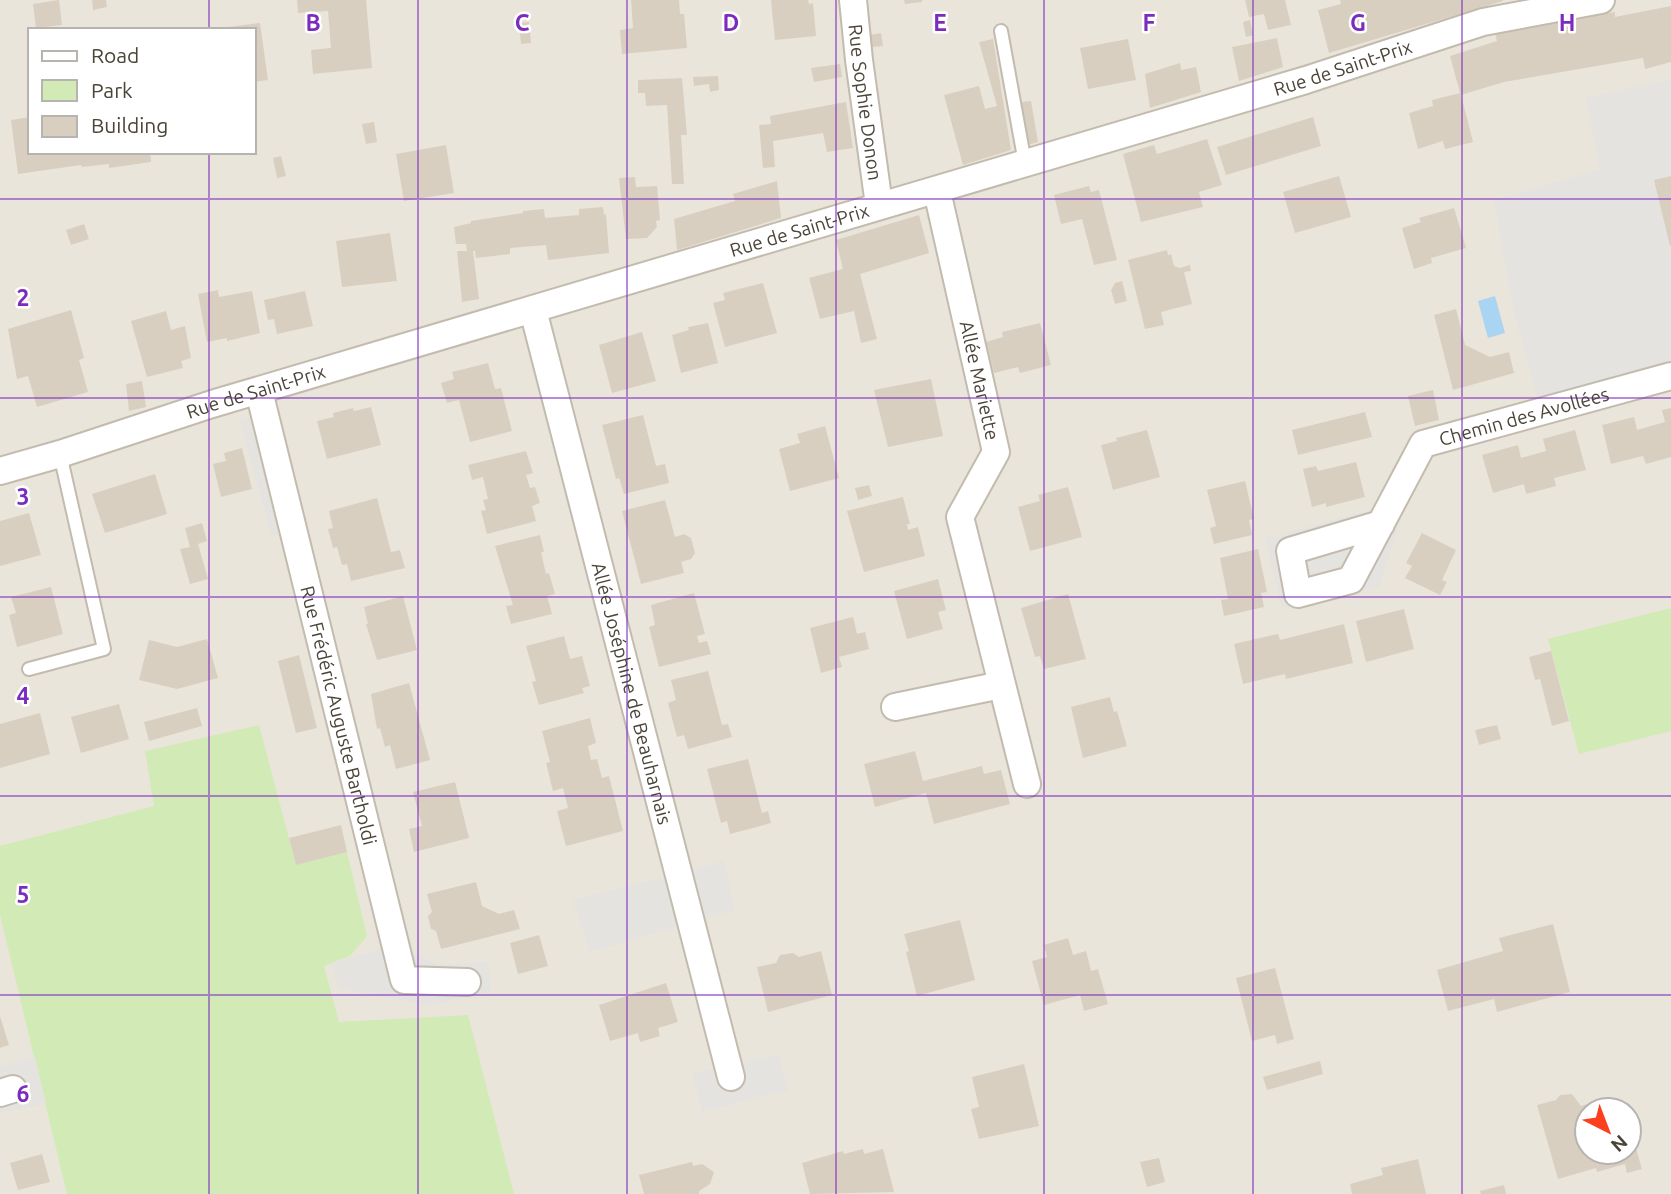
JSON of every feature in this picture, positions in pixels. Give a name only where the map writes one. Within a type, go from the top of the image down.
[{"type":"street","name":"Rue Sophie Donon","points":[[853,0],[879,205]]},
{"type":"street","name":"Rue de Saint-Prix","points":[[0,471],[879,205],[937,191],[1306,80],[1483,22],[1601,0]]},
{"type":"street","name":"Allée Mariette","points":[[937,191],[996,453],[960,517],[1027,784]]},
{"type":"street","name":"Allée Joséphine de Beauharnais","points":[[533,310],[731,1077]]},
{"type":"street","name":"Chemin des Avollées","points":[[1381,524],[1423,444],[1671,376]]},
{"type":"street","name":"Rue Frédéric Auguste Bartholdi","points":[[259,391],[404,980],[467,982]]},
{"type":"street","points":[[895,707],[1001,685]]},
{"type":"lane","points":[[1000,31],[1025,163]]},
{"type":"lane","points":[[30,669],[104,649],[60,454]]},
{"type":"shaded area","points":[[0,0],[1671,0],[1671,1194],[0,1194]]},
{"type":"shaded area","points":[[1671,79],[1671,176],[1654,181],[1671,249],[1671,376],[1541,411],[1513,309],[1494,200],[1600,169],[1586,98]]},
{"type":"shaded area","points":[[264,414],[293,531],[271,536],[240,420]]},
{"type":"shaded area","points":[[1407,500],[1379,587],[1282,608],[1265,538]]},
{"type":"shaded area","points":[[724,861],[735,910],[590,952],[573,900]]},
{"type":"shaded area","points":[[395,945],[439,965],[488,961],[491,992],[429,1005],[339,989],[332,963]]},
{"type":"shaded area","points":[[779,1054],[788,1090],[702,1112],[692,1073]]},
{"type":"shaded area","points":[[35,1057],[46,1104],[0,1113],[0,1066]]},
{"type":"green space","points":[[1671,608],[1671,731],[1579,754],[1548,639]]},
{"type":"green space","points":[[259,725],[296,865],[347,852],[367,936],[350,956],[324,966],[339,1022],[468,1015],[514,1194],[67,1194],[0,915],[0,846],[154,806],[145,751]]},
{"type":"water","points":[[1495,296],[1505,333],[1488,338],[1478,301]]},
{"type":"building","points":[[59,0],[62,25],[36,28],[33,4]]},
{"type":"building","points":[[92,0],[106,0],[107,7],[93,10]]},
{"type":"building","points":[[297,0],[366,0],[372,68],[313,74],[311,50],[331,48],[328,11],[298,13]]},
{"type":"building","points":[[631,0],[679,0],[680,14],[684,14],[687,48],[622,54],[620,30],[633,28]]},
{"type":"building","points":[[771,0],[808,0],[809,4],[813,3],[816,36],[775,40]]},
{"type":"building","points":[[904,0],[922,0],[922,2],[905,4]]},
{"type":"building","points":[[1245,0],[1285,0],[1291,25],[1268,30],[1264,14],[1249,17]]},
{"type":"building","points":[[1340,0],[1503,1],[1329,53],[1318,10],[1341,4]]},
{"type":"building","points":[[1671,6],[1671,62],[1645,69],[1643,58],[1504,82],[1461,95],[1473,142],[1445,149],[1443,141],[1418,149],[1409,113],[1433,106],[1432,100],[1460,93],[1450,56],[1497,41],[1495,33],[1615,12],[1615,17]]},
{"type":"building","points":[[1250,20],[1253,35],[1246,37],[1243,22]]},
{"type":"building","points":[[529,22],[531,43],[521,44],[519,23]]},
{"type":"building","points":[[260,23],[268,80],[256,82],[256,28],[220,28]]},
{"type":"building","points":[[881,33],[883,46],[872,47],[870,35]]},
{"type":"building","points":[[1277,38],[1283,67],[1239,81],[1232,47]]},
{"type":"building","points":[[993,39],[1011,150],[963,165],[944,95],[979,86],[985,109],[997,106],[979,42]]},
{"type":"building","points":[[1128,39],[1136,80],[1088,89],[1080,48]]},
{"type":"building","points":[[1180,63],[1181,70],[1196,67],[1201,92],[1150,108],[1145,74]]},
{"type":"building","points":[[840,64],[842,77],[814,82],[811,68]]},
{"type":"building","points":[[718,76],[719,90],[710,92],[709,84],[694,86],[693,77]]},
{"type":"building","points":[[682,78],[687,135],[681,135],[684,184],[672,184],[667,105],[646,106],[645,93],[638,93],[638,80]]},
{"type":"building","points":[[1031,101],[1038,142],[1028,145],[1021,102]]},
{"type":"building","points":[[846,102],[853,148],[827,152],[823,133],[773,141],[775,167],[763,168],[759,125],[771,124],[770,116]]},
{"type":"building","points":[[28,117],[28,154],[150,154],[151,162],[109,168],[109,164],[81,165],[18,174],[11,120]]},
{"type":"building","points":[[1313,117],[1321,146],[1226,175],[1217,147]]},
{"type":"building","points":[[374,122],[377,142],[366,144],[362,124]]},
{"type":"building","points":[[1207,139],[1222,185],[1199,192],[1203,207],[1141,222],[1123,154],[1154,145],[1157,154]]},
{"type":"building","points":[[446,145],[454,193],[404,201],[396,154]]},
{"type":"building","points":[[281,156],[286,176],[277,178],[273,158]]},
{"type":"building","points":[[1339,176],[1351,217],[1295,233],[1283,192]]},
{"type":"building","points":[[1671,176],[1671,245],[1670,246],[1654,180]]},
{"type":"building","points":[[635,177],[636,187],[657,186],[660,220],[656,221],[657,227],[647,238],[626,239],[619,178]]},
{"type":"building","points":[[777,181],[781,218],[677,250],[674,219],[735,201],[733,194]]},
{"type":"building","points":[[1089,186],[1091,192],[1099,190],[1117,260],[1094,265],[1082,219],[1061,224],[1054,195]]},
{"type":"building","points":[[603,207],[609,253],[548,260],[546,245],[510,248],[510,254],[476,258],[473,251],[479,299],[462,302],[457,251],[467,251],[466,244],[456,244],[454,227],[523,211],[544,209],[545,218],[579,215],[579,209]]},
{"type":"building","points":[[1454,208],[1466,248],[1431,258],[1432,263],[1414,269],[1402,228],[1421,222],[1419,218]]},
{"type":"building","points":[[919,215],[929,253],[860,274],[877,339],[861,343],[854,311],[820,319],[809,278],[843,269],[836,240]]},
{"type":"building","points":[[84,224],[89,239],[71,245],[66,230]]},
{"type":"building","points":[[390,233],[397,281],[342,287],[336,241]]},
{"type":"building","points":[[1167,250],[1174,266],[1180,268],[1190,265],[1191,271],[1184,272],[1192,304],[1161,312],[1164,325],[1145,329],[1128,260]]},
{"type":"building","points":[[1122,281],[1127,301],[1115,304],[1111,290],[1115,283]]},
{"type":"building","points":[[763,283],[777,333],[725,347],[713,303],[725,300],[723,293]]},
{"type":"building","points":[[218,290],[219,297],[252,291],[260,333],[227,341],[227,338],[207,342],[198,294]]},
{"type":"building","points":[[305,291],[313,326],[277,334],[274,319],[268,320],[264,300]]},
{"type":"building","points":[[1456,309],[1465,345],[1490,357],[1509,352],[1514,373],[1453,390],[1434,315]]},
{"type":"building","points":[[71,310],[84,358],[79,360],[88,392],[37,407],[28,376],[17,379],[8,329]]},
{"type":"building","points":[[166,311],[171,330],[185,326],[191,358],[181,361],[183,368],[147,377],[131,321]]},
{"type":"building","points":[[708,323],[718,363],[681,373],[672,335],[689,330],[688,327]]},
{"type":"building","points":[[1040,323],[1051,365],[1020,373],[1018,367],[994,373],[986,342],[1003,337],[1002,332]]},
{"type":"building","points":[[642,332],[656,381],[612,393],[599,345]]},
{"type":"building","points":[[488,363],[495,389],[501,388],[512,431],[470,442],[459,400],[447,403],[441,383],[454,379],[452,372]]},
{"type":"building","points":[[931,379],[943,436],[888,447],[874,390]]},
{"type":"building","points":[[142,381],[146,407],[129,411],[126,384]]},
{"type":"building","points":[[1433,390],[1439,420],[1415,426],[1408,396]]},
{"type":"building","points":[[371,407],[381,445],[327,459],[317,421],[334,417],[333,413]]},
{"type":"building","points":[[1671,408],[1671,457],[1646,464],[1643,456],[1611,464],[1602,425],[1634,417],[1637,430],[1665,422],[1662,410]]},
{"type":"building","points":[[1365,412],[1372,437],[1298,455],[1292,430]]},
{"type":"building","points":[[643,415],[656,466],[665,464],[669,483],[624,494],[619,478],[616,479],[602,425]]},
{"type":"building","points":[[825,426],[839,478],[790,491],[779,449],[800,443],[797,434]]},
{"type":"building","points":[[1147,430],[1160,477],[1113,490],[1101,445]]},
{"type":"building","points":[[1575,430],[1586,470],[1554,478],[1556,486],[1526,494],[1524,484],[1493,493],[1482,455],[1518,445],[1521,458],[1546,451],[1543,439]]},
{"type":"building","points":[[242,448],[252,489],[221,497],[213,464],[226,461],[224,453]]},
{"type":"building","points":[[526,451],[533,473],[526,475],[530,488],[535,487],[540,503],[532,506],[536,521],[487,534],[481,511],[486,510],[483,500],[488,499],[483,477],[472,480],[468,465]]},
{"type":"building","points":[[1356,462],[1365,497],[1326,507],[1326,503],[1312,507],[1303,469],[1316,466],[1318,471]]},
{"type":"building","points":[[155,474],[167,514],[105,533],[92,494]]},
{"type":"building","points":[[1245,481],[1254,519],[1249,520],[1252,535],[1214,544],[1210,528],[1216,526],[1207,490]]},
{"type":"building","points":[[869,485],[872,496],[858,500],[855,488]]},
{"type":"building","points":[[1068,487],[1082,537],[1030,551],[1018,507],[1040,501],[1038,495]]},
{"type":"building","points":[[903,497],[910,524],[907,524],[908,530],[918,527],[925,556],[864,572],[847,511]]},
{"type":"building","points":[[377,498],[391,552],[400,550],[405,568],[351,581],[347,564],[342,565],[337,547],[333,548],[328,529],[333,528],[329,511]]},
{"type":"building","points":[[665,500],[675,537],[684,534],[691,538],[695,553],[691,559],[681,562],[684,573],[641,584],[622,511]]},
{"type":"building","points":[[29,513],[41,555],[0,566],[0,521]]},
{"type":"building","points":[[202,523],[207,541],[198,544],[208,579],[190,584],[180,549],[190,547],[185,528]]},
{"type":"building","points":[[1422,533],[1456,550],[1442,580],[1447,582],[1440,595],[1405,578],[1412,566],[1406,563]]},
{"type":"building","points":[[540,535],[546,574],[549,573],[555,594],[547,596],[552,614],[511,624],[506,606],[513,605],[495,546]]},
{"type":"building","points":[[1258,549],[1267,592],[1261,593],[1264,607],[1224,616],[1221,600],[1228,599],[1220,558]]},
{"type":"building","points":[[938,579],[946,610],[938,612],[943,629],[907,639],[894,591]]},
{"type":"building","points":[[51,587],[63,634],[17,647],[9,615],[16,613],[11,597]]},
{"type":"building","points":[[694,593],[705,634],[697,636],[699,643],[707,641],[711,654],[659,667],[649,627],[655,625],[651,605]]},
{"type":"building","points":[[1068,594],[1086,659],[1044,669],[1040,656],[1035,657],[1021,608]]},
{"type":"building","points":[[403,596],[417,650],[377,660],[366,624],[364,607]]},
{"type":"building","points":[[1404,609],[1414,649],[1366,662],[1356,621]]},
{"type":"building","points":[[853,617],[857,634],[865,632],[869,649],[839,657],[842,667],[821,673],[810,628]]},
{"type":"building","points":[[1344,624],[1353,663],[1286,679],[1285,674],[1243,684],[1234,644],[1278,634],[1280,640]]},
{"type":"building","points":[[564,636],[570,659],[582,656],[590,686],[582,688],[584,693],[539,705],[532,682],[536,681],[526,646]]},
{"type":"building","points":[[207,639],[218,678],[177,689],[139,680],[149,640],[177,647]]},
{"type":"building","points":[[1551,651],[1569,721],[1552,726],[1540,679],[1535,680],[1529,657]]},
{"type":"building","points":[[299,655],[317,728],[296,733],[278,661]]},
{"type":"building","points":[[708,671],[722,725],[728,724],[732,737],[688,749],[684,735],[677,737],[668,703],[676,700],[671,680]]},
{"type":"building","points":[[409,683],[430,760],[396,769],[390,745],[385,747],[380,728],[377,729],[371,694]]},
{"type":"building","points":[[1110,697],[1127,746],[1083,758],[1071,707]]},
{"type":"building","points":[[119,704],[129,739],[81,753],[71,717]]},
{"type":"building","points":[[197,708],[202,726],[149,741],[144,722]]},
{"type":"building","points":[[40,713],[50,754],[0,768],[0,724]]},
{"type":"building","points":[[590,718],[596,743],[588,746],[591,760],[597,759],[602,778],[609,776],[623,831],[566,846],[557,811],[568,808],[563,788],[553,791],[546,763],[550,762],[542,731]]},
{"type":"building","points":[[1497,725],[1501,739],[1479,745],[1475,730]]},
{"type":"building","points":[[915,751],[923,781],[982,766],[984,774],[1001,770],[1010,804],[934,824],[926,793],[875,807],[864,764]]},
{"type":"building","points":[[748,759],[762,813],[768,811],[771,823],[730,834],[727,821],[721,823],[707,769]]},
{"type":"building","points":[[455,782],[469,838],[414,852],[409,829],[422,826],[413,792]]},
{"type":"building","points":[[341,825],[347,852],[296,865],[289,838]]},
{"type":"building","points":[[476,882],[482,906],[499,914],[514,910],[520,929],[441,949],[436,931],[431,929],[428,916],[432,912],[427,894]]},
{"type":"building","points":[[960,920],[975,980],[917,996],[904,934]]},
{"type":"building","points":[[1553,924],[1570,992],[1497,1012],[1494,999],[1448,1011],[1437,970],[1503,951],[1499,938]]},
{"type":"building","points":[[539,935],[548,966],[518,974],[510,943]]},
{"type":"building","points":[[1068,938],[1073,955],[1086,951],[1091,971],[1098,969],[1108,1004],[1084,1011],[1080,995],[1044,1005],[1032,961],[1047,957],[1044,945]]},
{"type":"building","points":[[821,951],[832,995],[768,1012],[757,967],[776,963],[780,955],[793,953],[799,957]]},
{"type":"building","points":[[1275,968],[1294,1039],[1277,1044],[1275,1035],[1252,1041],[1236,978]]},
{"type":"building","points":[[666,983],[678,1022],[658,1028],[660,1036],[640,1042],[638,1033],[610,1041],[599,1005]]},
{"type":"building","points":[[0,1016],[9,1045],[0,1048]]},
{"type":"building","points":[[1320,1061],[1323,1074],[1267,1090],[1263,1077]]},
{"type":"building","points":[[1024,1064],[1039,1126],[979,1139],[971,1109],[979,1107],[972,1077]]},
{"type":"building","points":[[1560,1095],[1574,1096],[1573,1166],[1618,1166],[1597,1172],[1596,1168],[1558,1179],[1537,1105],[1556,1100]]},
{"type":"building","points":[[863,1149],[864,1154],[883,1149],[894,1192],[810,1194],[802,1163],[843,1151],[844,1154]]},
{"type":"building","points":[[42,1154],[50,1182],[18,1190],[10,1163]]},
{"type":"building","points":[[1159,1158],[1165,1182],[1147,1187],[1140,1162]]},
{"type":"building","points":[[1418,1159],[1426,1194],[1352,1194],[1350,1184],[1383,1175],[1381,1168]]},
{"type":"building","points":[[692,1162],[693,1166],[702,1164],[714,1172],[710,1184],[699,1191],[699,1194],[644,1194],[639,1175]]},
{"type":"building","points":[[1625,1166],[1641,1166],[1642,1169],[1627,1173]]},
{"type":"building","points":[[1504,1185],[1506,1194],[1481,1194],[1480,1191]]}]
